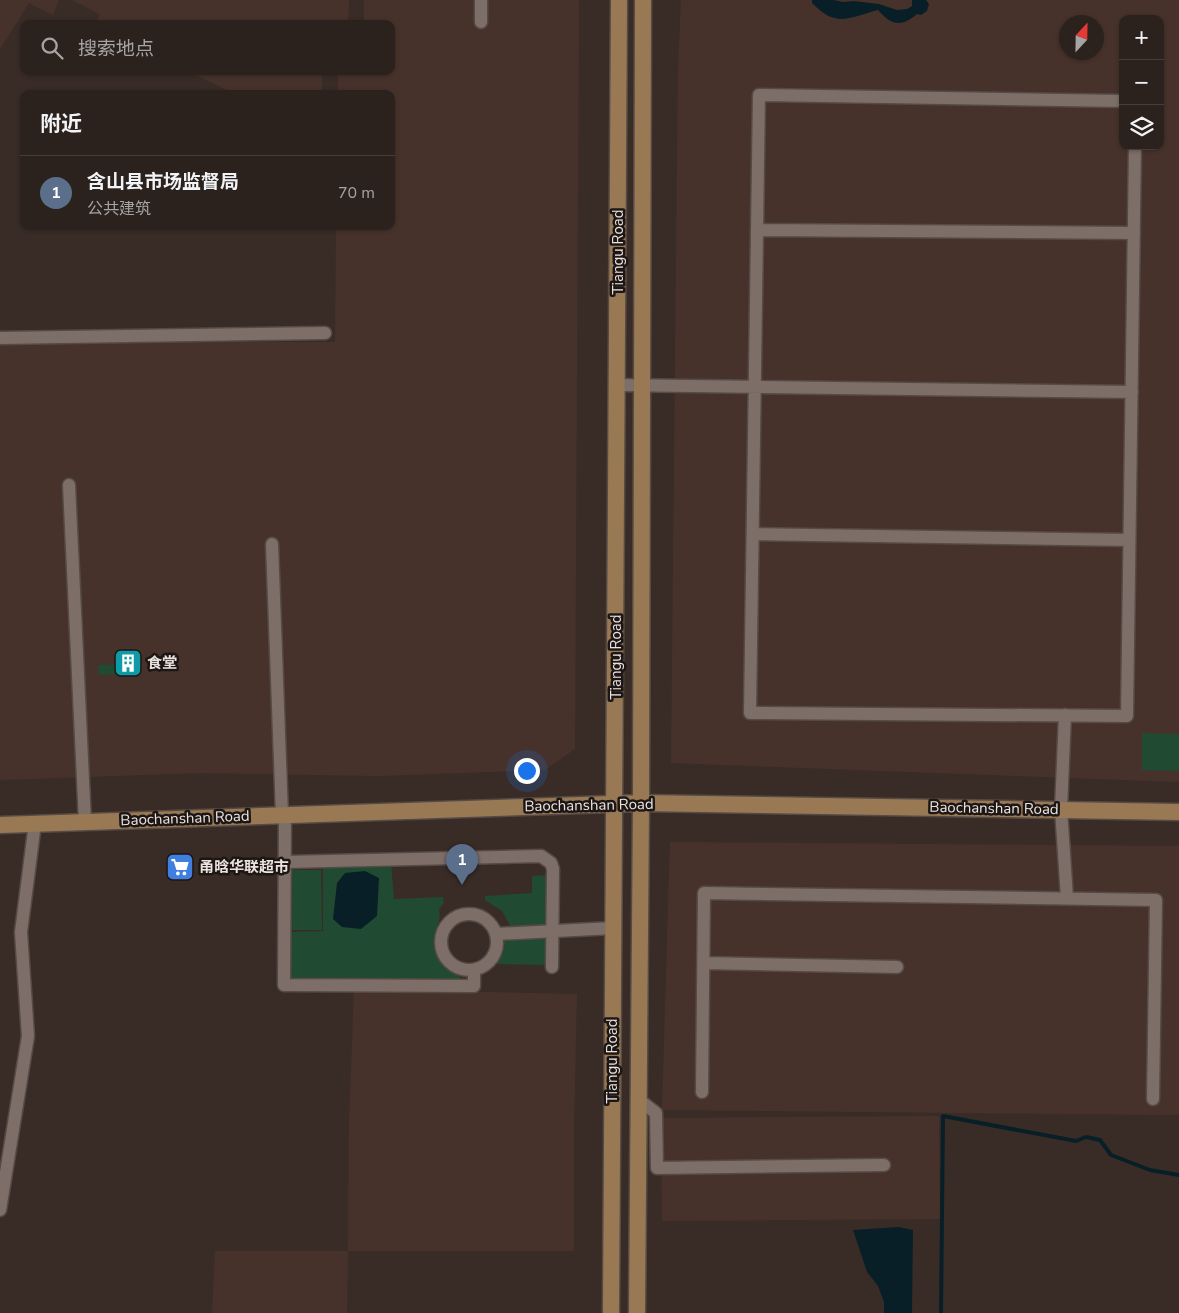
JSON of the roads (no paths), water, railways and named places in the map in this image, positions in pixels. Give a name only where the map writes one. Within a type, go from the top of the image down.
[{"type":"main road","name":"Tiangu Road","points":[[611,1313],[619,0]]},
{"type":"main road","name":"Tiangu Road","points":[[637,1313],[641,803],[643,0]]},
{"type":"main road","name":"Baochanshan Road","points":[[0,825],[615,803],[1179,812]]},
{"type":"street","points":[[481,0],[481,22]]},
{"type":"street","points":[[1119,101],[759,95],[750,713],[1127,716],[1135,150]]},
{"type":"street","points":[[757,230],[1134,233]]},
{"type":"street","points":[[0,338],[324,333]]},
{"type":"street","points":[[617,384],[1132,392]]},
{"type":"street","points":[[69,485],[85,822]]},
{"type":"street","points":[[753,534],[1130,540]]},
{"type":"street","points":[[272,544],[284,815],[284,985],[474,986],[474,970]]},
{"type":"street","points":[[1065,715],[1062,809],[1067,898]]},
{"type":"street","points":[[0,1210],[28,1036],[21,932],[35,823]]},
{"type":"street","points":[[285,862],[541,856],[551,862],[553,869],[552,966]]},
{"type":"street","points":[[702,1092],[704,893],[1067,898],[1156,900],[1153,1099]]},
{"type":"street","points":[[467,914],[485,919],[492,926],[496,934],[496,953],[491,961],[483,967],[474,970],[456,968],[444,955],[441,946],[444,928],[458,916],[467,914]]},
{"type":"street","points":[[496,934],[613,928]]},
{"type":"street","points":[[704,963],[897,967]]},
{"type":"street","points":[[638,1099],[656,1113],[657,1168],[884,1165]]},
{"type":"water","points":[[812,0],[854,1],[879,4],[897,10],[907,9],[912,6],[912,0],[926,0],[929,4],[927,11],[921,15],[917,14],[906,21],[896,23],[887,19],[878,10],[843,19],[828,16],[812,3]]},
{"type":"water","points":[[365,871],[379,878],[377,916],[361,929],[342,927],[333,919],[337,883],[345,873]]},
{"type":"water","points":[[899,1227],[913,1230],[912,1313],[884,1313],[884,1302],[878,1286],[867,1272],[853,1230]]},
{"type":"waterway","points":[[941,1313],[943,1116],[1076,1141],[1086,1137],[1100,1140],[1111,1155],[1150,1170],[1179,1175]]},
{"type":"place","name":"食堂","points":[[128,663]]},
{"type":"place","name":"甬晗华联超市","points":[[180,867]]},
{"type":"place","name":"含山县市场监督局","points":[[462,885]]}]
